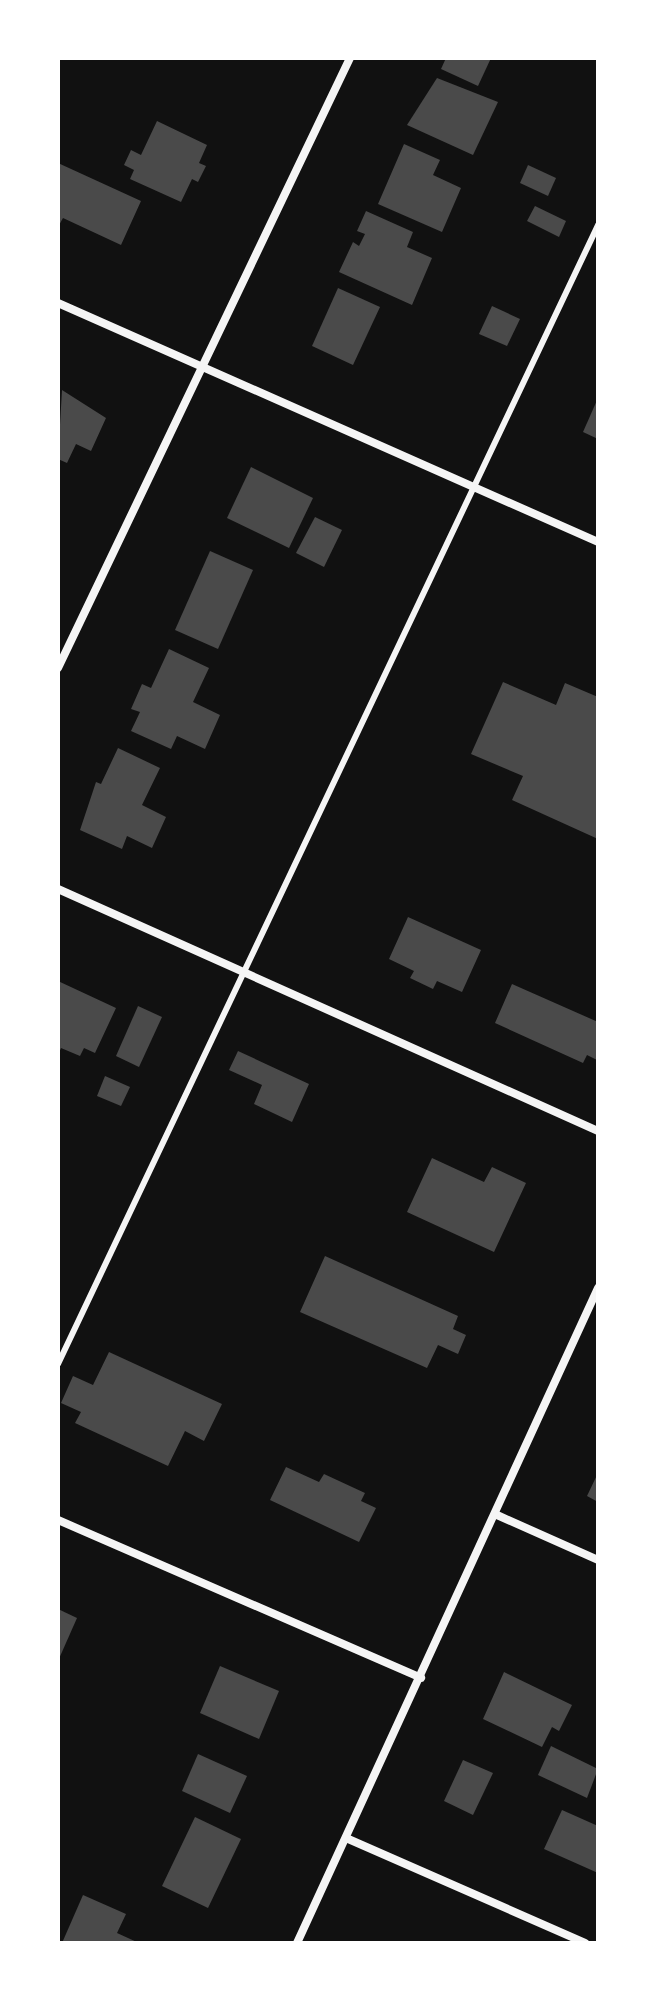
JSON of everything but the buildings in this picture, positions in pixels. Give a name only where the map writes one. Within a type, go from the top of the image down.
[{"type":"street","points":[[58,668],[350,58]]},
{"type":"street","points":[[58,303],[598,542]]},
{"type":"street","points":[[58,889],[598,1131]]},
{"type":"street","points":[[297,1943],[497,1515],[598,1288]]},
{"type":"street","points":[[497,1515],[598,1560]]},
{"type":"street","points":[[58,1520],[421,1678]]},
{"type":"street","points":[[346,1838],[585,1943]]},
{"type":"lane","points":[[58,1364],[598,225]]}]
